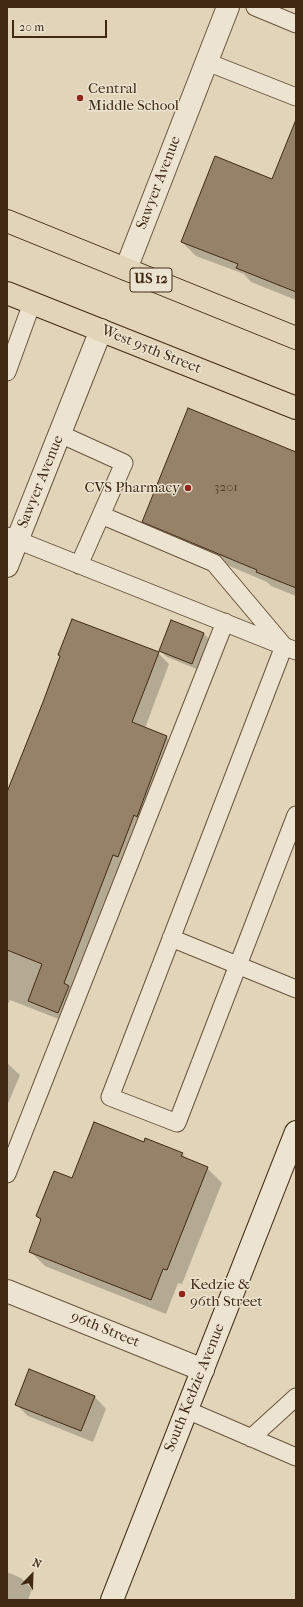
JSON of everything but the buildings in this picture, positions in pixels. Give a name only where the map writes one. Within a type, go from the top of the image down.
[{"type":"main road","name":"US 12","points":[[7,221],[296,338]]},
{"type":"main road","name":"West 95th Street","points":[[7,293],[296,408]]},
{"type":"street","name":"Sawyer Avenue","points":[[126,269],[228,7]]},
{"type":"street","name":"Sawyer Avenue","points":[[7,566],[12,538],[60,434],[101,330]]},
{"type":"street","name":"South Kedzie Avenue","points":[[112,1600],[296,1132]]},
{"type":"street","name":"96th Street","points":[[7,1291],[203,1370]]},
{"type":"lane","points":[[255,7],[296,24]]},
{"type":"lane","points":[[207,62],[296,97]]},
{"type":"lane","points":[[7,372],[32,303]]},
{"type":"lane","points":[[60,434],[124,463],[79,565]]},
{"type":"lane","points":[[101,515],[214,563],[290,648]]},
{"type":"lane","points":[[12,538],[290,648]]},
{"type":"lane","points":[[7,1174],[224,622]]},
{"type":"lane","points":[[290,648],[171,938],[110,1097],[177,1123],[296,815]]},
{"type":"lane","points":[[171,938],[296,989]]},
{"type":"lane","points":[[251,1438],[296,1397]]},
{"type":"lane","points":[[187,1410],[296,1457]]},
{"type":"place","name":"Central Middle School","points":[[80,98]]},
{"type":"place","name":"CVS Pharmacy","points":[[188,488]]},
{"type":"place","name":"Kedzie & 96th Street","points":[[182,1294]]}]
